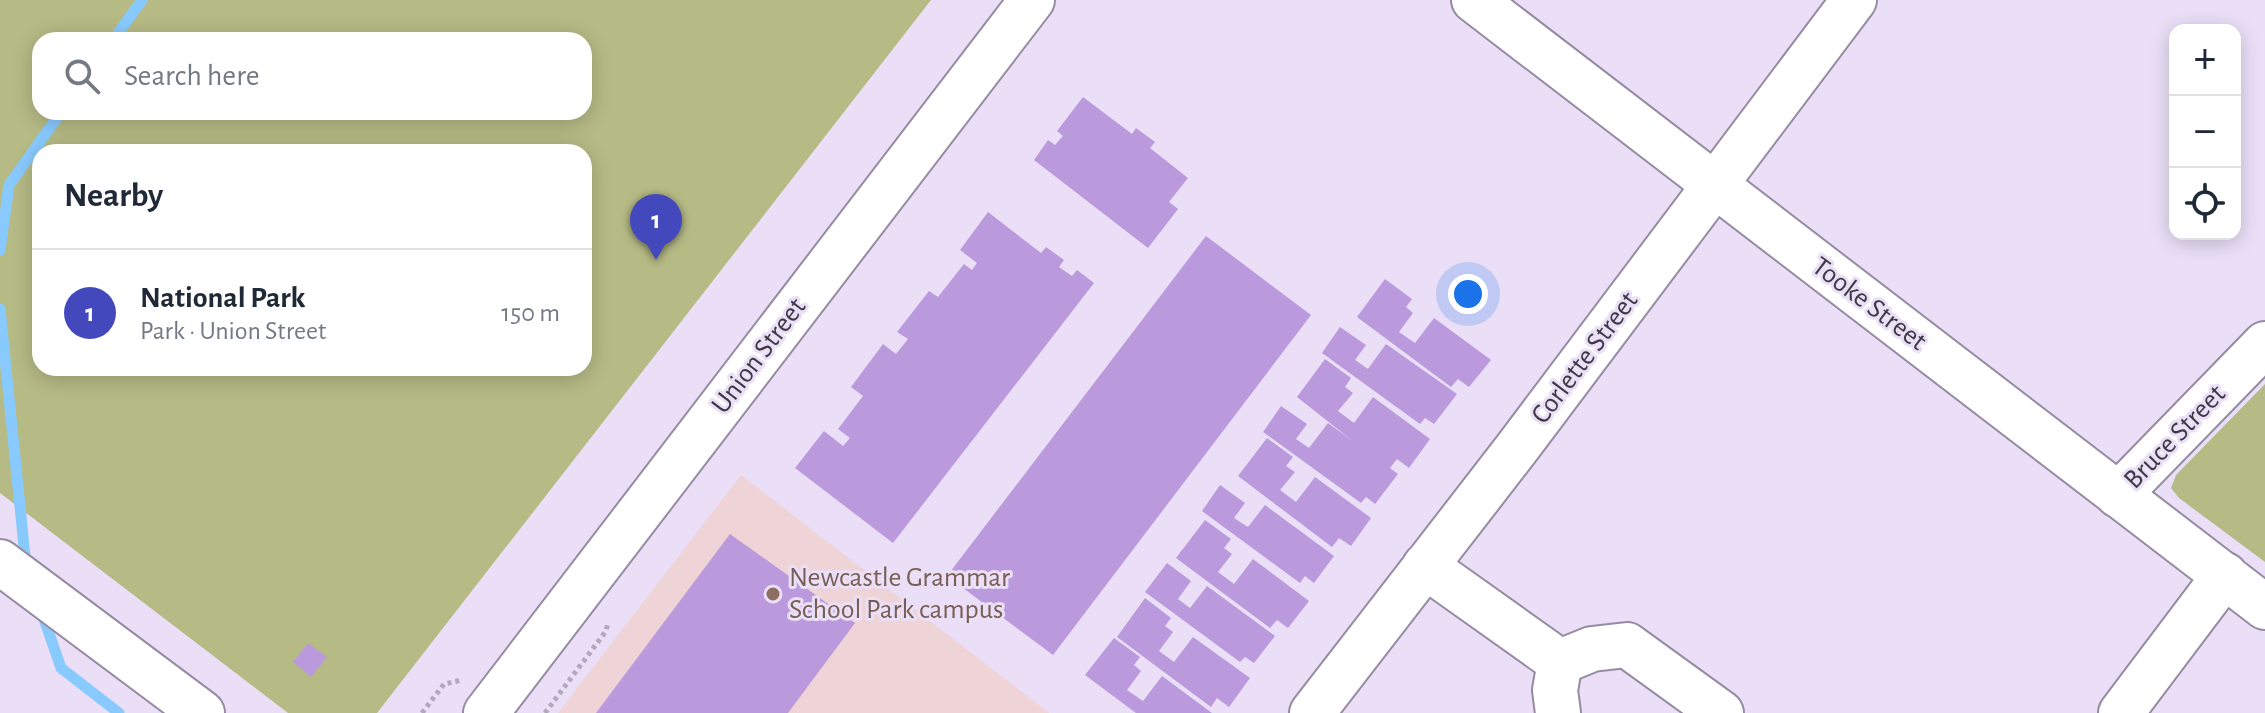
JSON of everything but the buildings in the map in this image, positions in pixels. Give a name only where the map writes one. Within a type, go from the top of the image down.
[{"type":"street","name":"Union Street","points":[[486,713],[1032,0]]},
{"type":"street","name":"Tooke Street","points":[[1474,0],[2265,607]]},
{"type":"street","name":"Corlette Street","points":[[1312,713],[1716,186],[1854,0]]},
{"type":"street","name":"Bruce Street","points":[[2118,495],[2265,344]]},
{"type":"street","points":[[0,562],[202,713]]},
{"type":"street","points":[[1425,566],[1560,662]]},
{"type":"street","points":[[2121,713],[2225,575]]},
{"type":"street","points":[[1560,662],[1592,649],[1627,645],[1721,713]]},
{"type":"street","points":[[1558,713],[1555,690],[1560,662]]},
{"type":"path","points":[[545,713],[606,631]]},
{"type":"path","points":[[422,713],[444,684]]},
{"type":"shaded area","name":"Newcastle Grammar School Park campus","points":[[741,475],[1049,713],[558,713]]},
{"type":"green space","points":[[0,0],[931,0],[377,713],[288,713],[0,493]]},
{"type":"green space","points":[[2265,384],[2265,562],[2179,498],[2171,488],[2176,475]]},
{"type":"waterway","points":[[119,32],[142,0]]},
{"type":"waterway","points":[[38,144],[55,120]]},
{"type":"waterway","points":[[0,250],[9,185],[32,153]]},
{"type":"waterway","points":[[0,309],[26,566]]},
{"type":"waterway","points":[[42,613],[61,668],[119,713]]},
{"type":"place","name":"National Park","points":[[656,260]]},
{"type":"place","name":"Newcastle Grammar School Park campus","points":[[773,594]]}]
